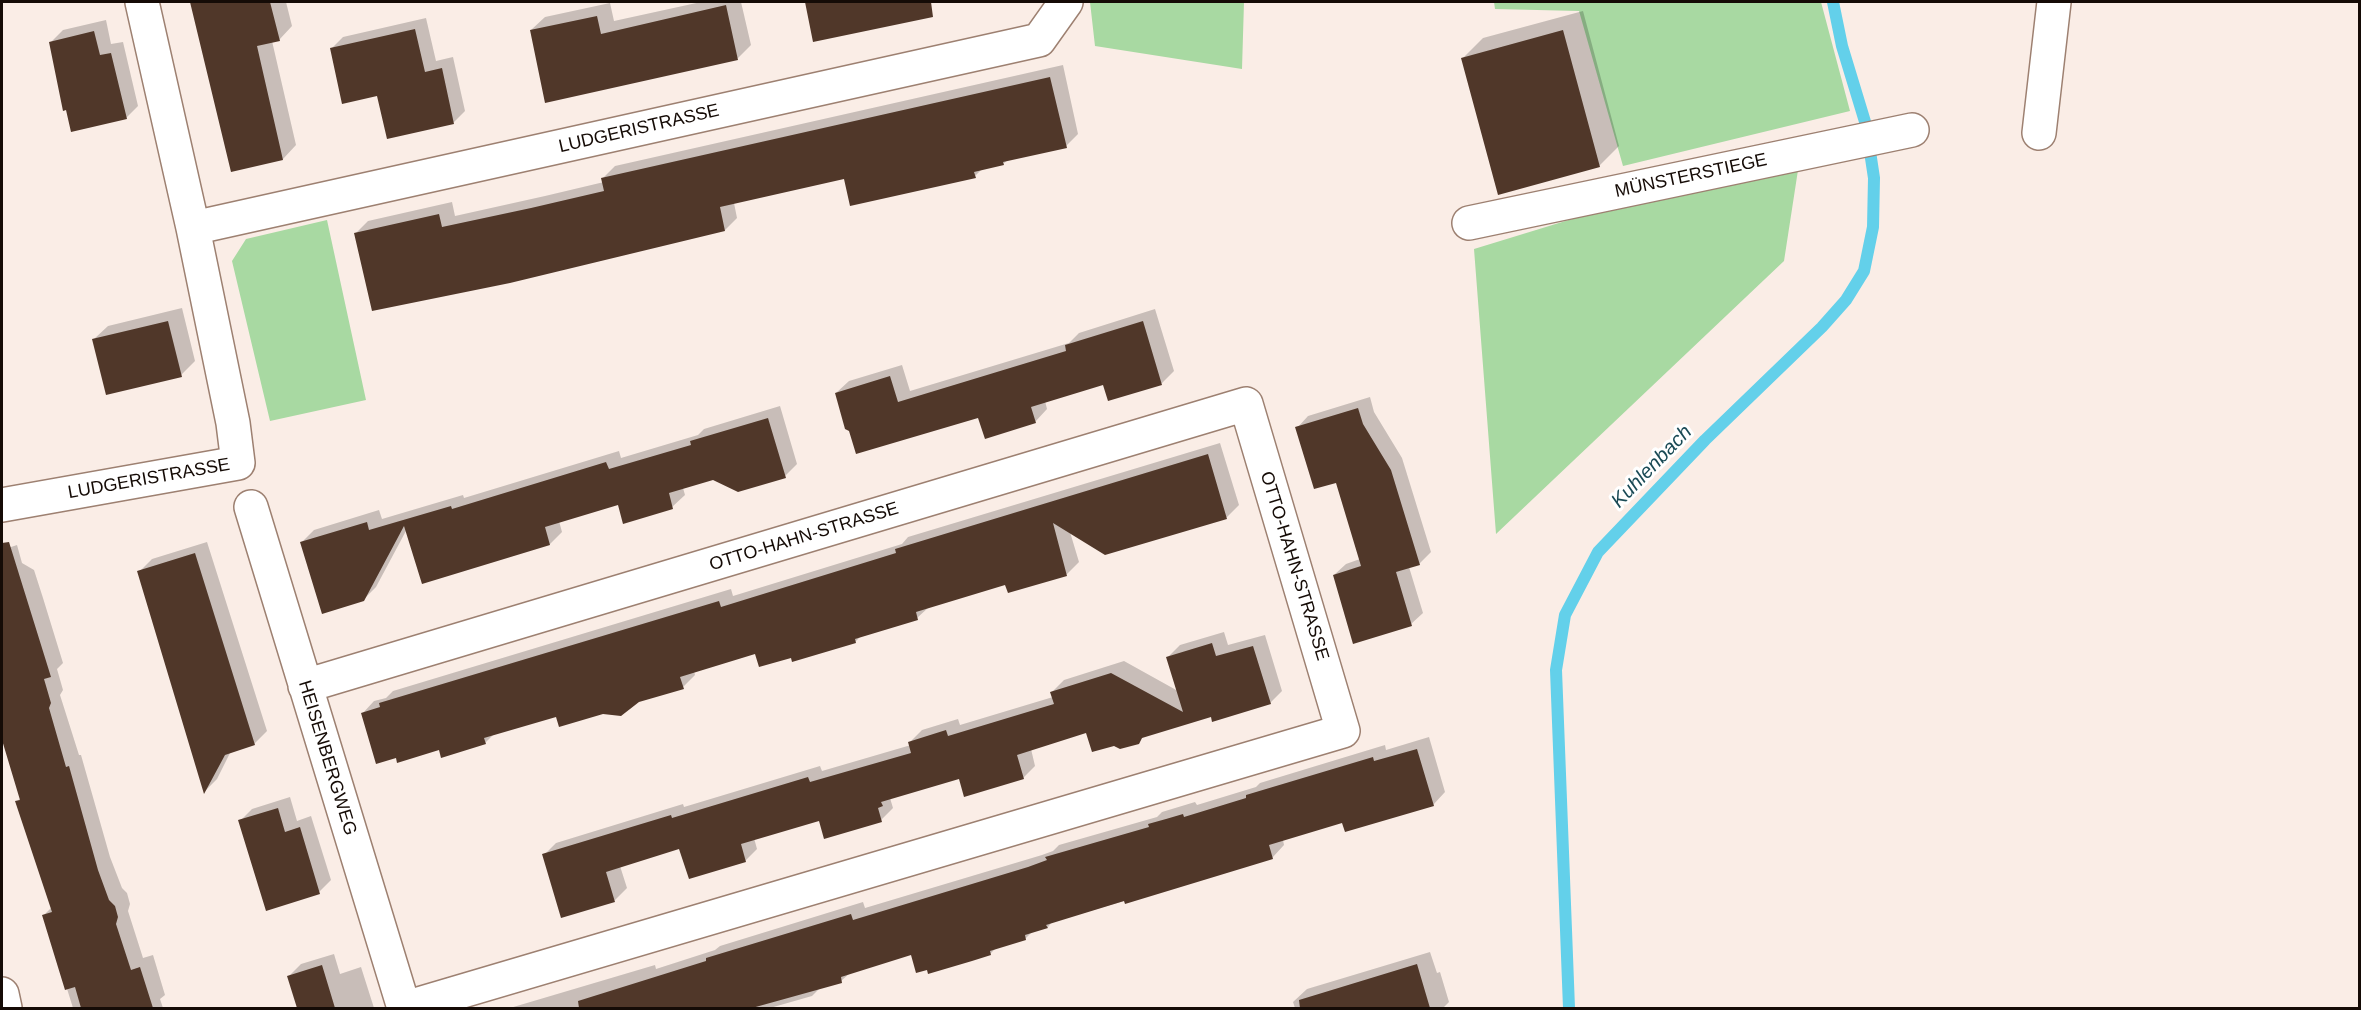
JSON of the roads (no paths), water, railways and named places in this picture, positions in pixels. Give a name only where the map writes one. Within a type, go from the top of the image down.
[{"type":"street","name":"LUDGERISTRASSE","points":[[2,505],[238,464],[233,423],[193,228],[142,2]]},
{"type":"street","name":"LUDGERISTRASSE","points":[[193,228],[1039,40],[1066,2]]},
{"type":"street","points":[[2039,133],[2054,2]]},
{"type":"street","name":"MÜNSTERSTIEGE","points":[[1469,223],[1904,131]]},
{"type":"street","name":"OTTO-HAHN-STRASSE","points":[[305,686],[1246,404],[1343,731],[404,1008]]},
{"type":"street","name":"HEISENBERGWEG","points":[[251,507],[404,1008]]},
{"type":"street","points":[[2,994],[5,1008]]},
{"type":"waterway","name":"Kuhlenbach","points":[[1569,1008],[1556,670],[1565,615],[1598,552],[1705,440],[1822,327],[1846,300],[1864,271],[1873,227],[1874,178],[1866,125],[1842,46],[1833,2]]}]
